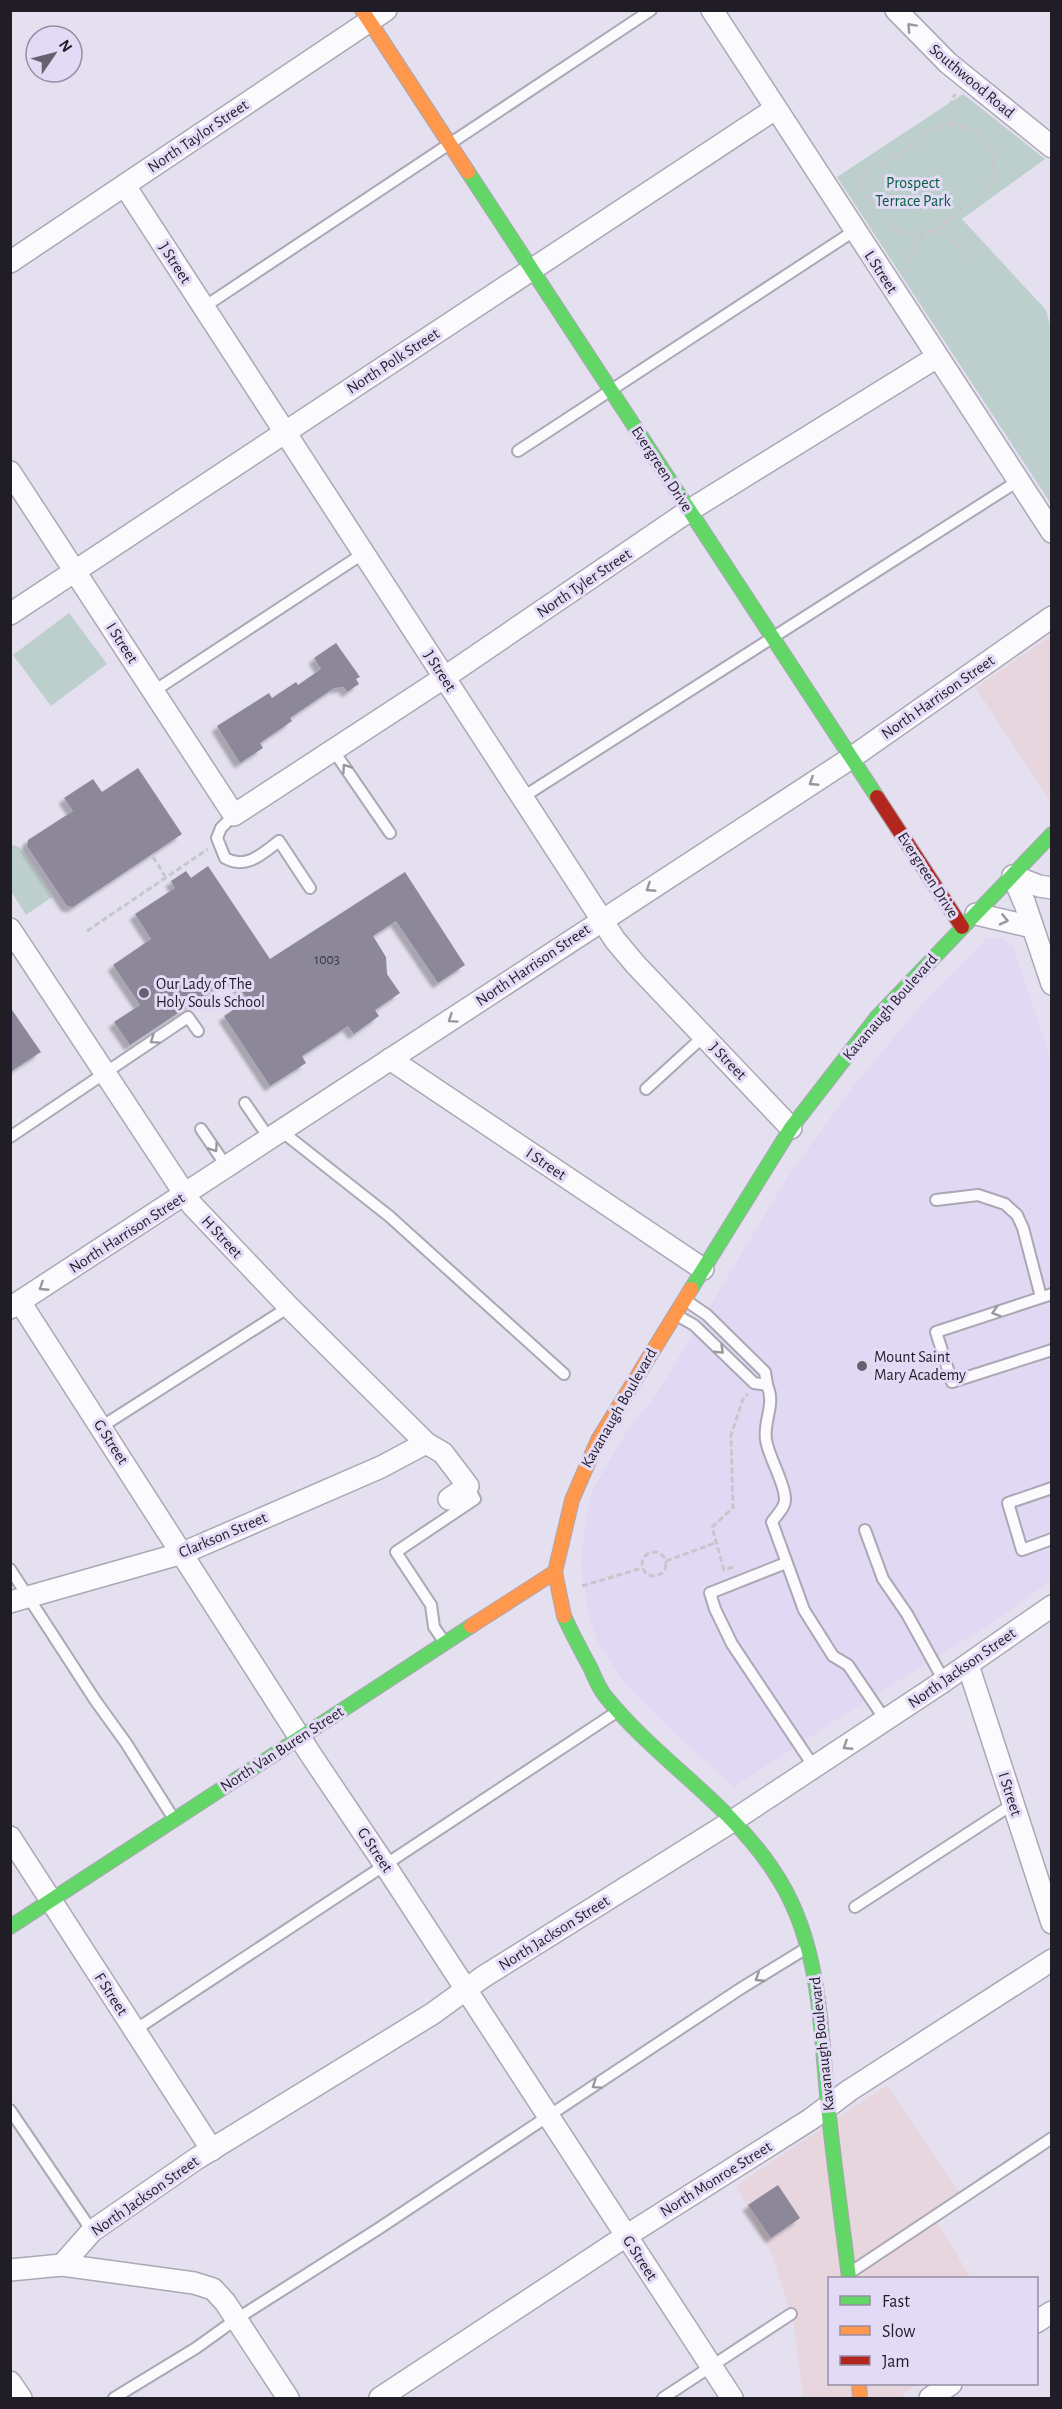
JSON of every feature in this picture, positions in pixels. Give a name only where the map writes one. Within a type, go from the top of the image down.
[{"type":"street","name":"L Street","points":[[712,10],[1052,532]]},
{"type":"street","name":"Southwood Road","points":[[896,10],[930,46],[1052,147]]},
{"type":"street","name":"Evergreen Drive","points":[[372,14],[450,144],[772,638],[851,758],[969,921]]},
{"type":"street","name":"North Taylor Street","points":[[10,262],[125,186],[372,14]]},
{"type":"street","name":"North Polk Street","points":[[10,614],[775,108]]},
{"type":"street","name":"J Street","points":[[125,186],[603,918],[615,940],[791,1128]]},
{"type":"street","name":"North Tyler Street","points":[[234,815],[445,677],[690,510],[937,357]]},
{"type":"street","name":"I Street","points":[[10,472],[234,815]]},
{"type":"street","name":"North Harrison Street","points":[[15,1305],[185,1196],[603,918],[851,758],[1052,618]]},
{"type":"street","name":"Kavanaugh Boulevard","points":[[849,2276],[828,2106],[822,2021],[803,1927],[790,1897],[773,1869],[734,1820],[618,1712],[604,1695],[564,1617],[555,1572],[572,1500],[584,1467],[625,1393],[791,1128],[877,1017],[1052,834]]},
{"type":"street","points":[[1012,876],[1039,886],[1052,888]]},
{"type":"street","points":[[1012,876],[1052,984]]},
{"type":"street","points":[[969,921],[1032,927]]},
{"type":"street","name":"H Street","points":[[10,929],[19,960],[105,1074],[185,1196],[289,1308],[426,1443],[442,1453],[468,1486]]},
{"type":"street","name":"I Street","points":[[390,1059],[703,1269]]},
{"type":"street","name":"G Street","points":[[15,1305],[101,1427],[732,2398]]},
{"type":"street","name":"Clarkson Street","points":[[20,1600],[183,1553],[381,1467],[426,1443]]},
{"type":"street","points":[[449,1499],[468,1486]]},
{"type":"street","name":"North Van Buren Street","points":[[10,1927],[555,1572]]},
{"type":"street","name":"North Jackson Street","points":[[62,2265],[92,2231],[212,2150],[432,2014],[466,1989],[734,1820],[886,1721],[1052,1606]]},
{"type":"street","name":"I Street","points":[[968,1665],[1052,1923]]},
{"type":"street","name":"F Street","points":[[10,1837],[212,2150]]},
{"type":"street","name":"North Monroe Street","points":[[380,2398],[1052,1960]]},
{"type":"street","points":[[10,2270],[62,2265],[194,2283],[213,2289],[225,2302],[288,2398]]},
{"type":"street","points":[[1038,2321],[1052,2312]]},
{"type":"street","points":[[10,2382],[21,2398]]},
{"type":"street","points":[[930,2398],[950,2385]]},
{"type":"lane","points":[[204,307],[651,10]]},
{"type":"lane","points":[[519,451],[855,231]]},
{"type":"lane","points":[[523,797],[1018,481]]},
{"type":"lane","points":[[154,691],[364,553]]},
{"type":"lane","points":[[333,750],[390,833]]},
{"type":"lane","points":[[234,815],[221,828],[217,838],[225,858],[239,864],[246,863],[279,842],[310,888]]},
{"type":"lane","points":[[10,1137],[188,1017],[198,1031]]},
{"type":"lane","points":[[646,1089],[704,1036]]},
{"type":"lane","points":[[245,1103],[275,1134],[389,1216],[564,1374]]},
{"type":"lane","points":[[201,1129],[227,1167]]},
{"type":"lane","points":[[936,1200],[978,1195],[1005,1204],[1017,1215],[1023,1228],[1046,1296],[936,1332],[952,1382],[1052,1350]]},
{"type":"lane","points":[[684,1299],[707,1315],[765,1372],[772,1403],[767,1420],[766,1443],[785,1499],[780,1512],[772,1522],[786,1563],[799,1600],[810,1620],[833,1656],[848,1665],[886,1721]]},
{"type":"lane","points":[[101,1427],[289,1308]]},
{"type":"lane","points":[[675,1314],[694,1325],[754,1383],[767,1385]]},
{"type":"lane","points":[[445,1643],[434,1627],[431,1605],[396,1552],[475,1499],[468,1486]]},
{"type":"lane","points":[[1052,1488],[1008,1503],[1022,1550],[1052,1539]]},
{"type":"lane","points":[[865,1530],[884,1579],[907,1614],[944,1681]]},
{"type":"lane","points":[[786,1563],[710,1593],[732,1644],[814,1767]]},
{"type":"lane","points":[[10,1569],[20,1600],[126,1743],[173,1819]]},
{"type":"lane","points":[[135,2030],[618,1712]]},
{"type":"lane","points":[[855,1907],[1013,1804]]},
{"type":"lane","points":[[114,2398],[196,2348],[235,2320],[549,2117],[740,1989],[808,1947]]},
{"type":"lane","points":[[10,2110],[92,2231]]},
{"type":"lane","points":[[849,2276],[1052,2138]]},
{"type":"lane","points":[[663,2398],[791,2314]]},
{"type":"path","points":[[951,124],[950,105],[954,95],[970,81]]},
{"type":"path","points":[[908,275],[908,263],[919,239],[930,232],[937,229],[981,197],[994,179],[993,152],[985,136],[973,129],[951,124],[930,129],[916,143],[863,174],[863,193],[893,229],[911,235],[930,232],[950,239],[969,257]]},
{"type":"path","points":[[87,931],[209,848]]},
{"type":"path","points":[[153,857],[165,876]]},
{"type":"path","points":[[735,1566],[724,1570],[712,1527],[732,1508],[734,1499],[731,1435],[742,1399],[753,1388]]},
{"type":"path","points":[[666,1561],[715,1544]]},
{"type":"path","points":[[651,1552],[662,1554],[666,1561],[666,1570],[660,1576],[647,1575],[642,1568],[642,1560],[651,1552]]},
{"type":"path","points":[[580,1587],[642,1568]]},
{"type":"shaded area","points":[[1051,635],[1052,799],[1050,801],[976,688]]},
{"type":"shaded area","name":"Mount Saint Mary Academy","points":[[987,938],[1003,938],[1013,946],[1051,1059],[1051,1581],[984,1628],[856,1707],[734,1787],[675,1734],[625,1684],[598,1642],[589,1617],[581,1566],[586,1518],[592,1491],[630,1426],[654,1398],[787,1178],[852,1088],[919,1007]]},
{"type":"shaded area","points":[[887,2085],[965,2201],[935,2219],[970,2277],[828,2277],[828,2385],[917,2385],[902,2395],[904,2398],[803,2398],[794,2324],[772,2254],[736,2186]]},
{"type":"green space","name":"Prospect Terrace Park","points":[[963,94],[1045,159],[962,219],[1046,310],[1052,332],[1051,504],[837,177]]},
{"type":"green space","points":[[69,613],[107,664],[51,706],[13,655]]},
{"type":"green space","points":[[11,846],[19,847],[52,897],[26,915],[11,891]]},
{"type":"building","points":[[336,643],[360,677],[356,679],[359,684],[347,692],[344,687],[334,688],[290,718],[292,721],[260,743],[263,748],[240,763],[217,726],[269,693],[272,698],[296,682],[298,685],[321,669],[314,658]]},
{"type":"building","points":[[138,768],[182,834],[73,907],[67,906],[27,846],[28,840],[73,811],[64,798],[93,779],[102,792]]},
{"type":"building","points":[[208,866],[270,959],[405,872],[465,965],[438,983],[396,921],[373,936],[386,957],[387,974],[400,993],[375,1010],[379,1016],[354,1034],[348,1026],[302,1056],[306,1063],[270,1086],[224,1016],[248,1000],[232,977],[130,1045],[114,1022],[140,1005],[113,965],[151,939],[135,914],[175,888],[171,881],[186,871],[191,878]]},
{"type":"building","points":[[10,1007],[41,1052],[10,1072]]},
{"type":"building","points":[[778,2185],[800,2218],[771,2238],[748,2205]]},
{"type":"traffic: fast","points":[[468,172],[877,797]]},
{"type":"traffic: fast","points":[[691,1289],[791,1128],[877,1017],[1052,834]]},
{"type":"traffic: fast","points":[[564,1616],[606,1697],[647,1741],[735,1823],[773,1870],[789,1897],[801,1925],[816,1984],[830,2128],[849,2277]]},
{"type":"traffic: fast","points":[[10,1927],[471,1626]]},
{"type":"traffic: slow","points":[[362,10],[468,172]]},
{"type":"traffic: slow","points":[[564,1616],[555,1572],[572,1500],[598,1440],[691,1289]]},
{"type":"traffic: slow","points":[[471,1626],[555,1572]]},
{"type":"traffic: slow","points":[[859,2385],[860,2398]]},
{"type":"traffic: jam","points":[[877,797],[962,927]]},
{"type":"place","name":"Our Lady of The Holy Souls School","points":[[144,993]]},
{"type":"place","name":"Mount Saint Mary Academy","points":[[862,1366]]}]
